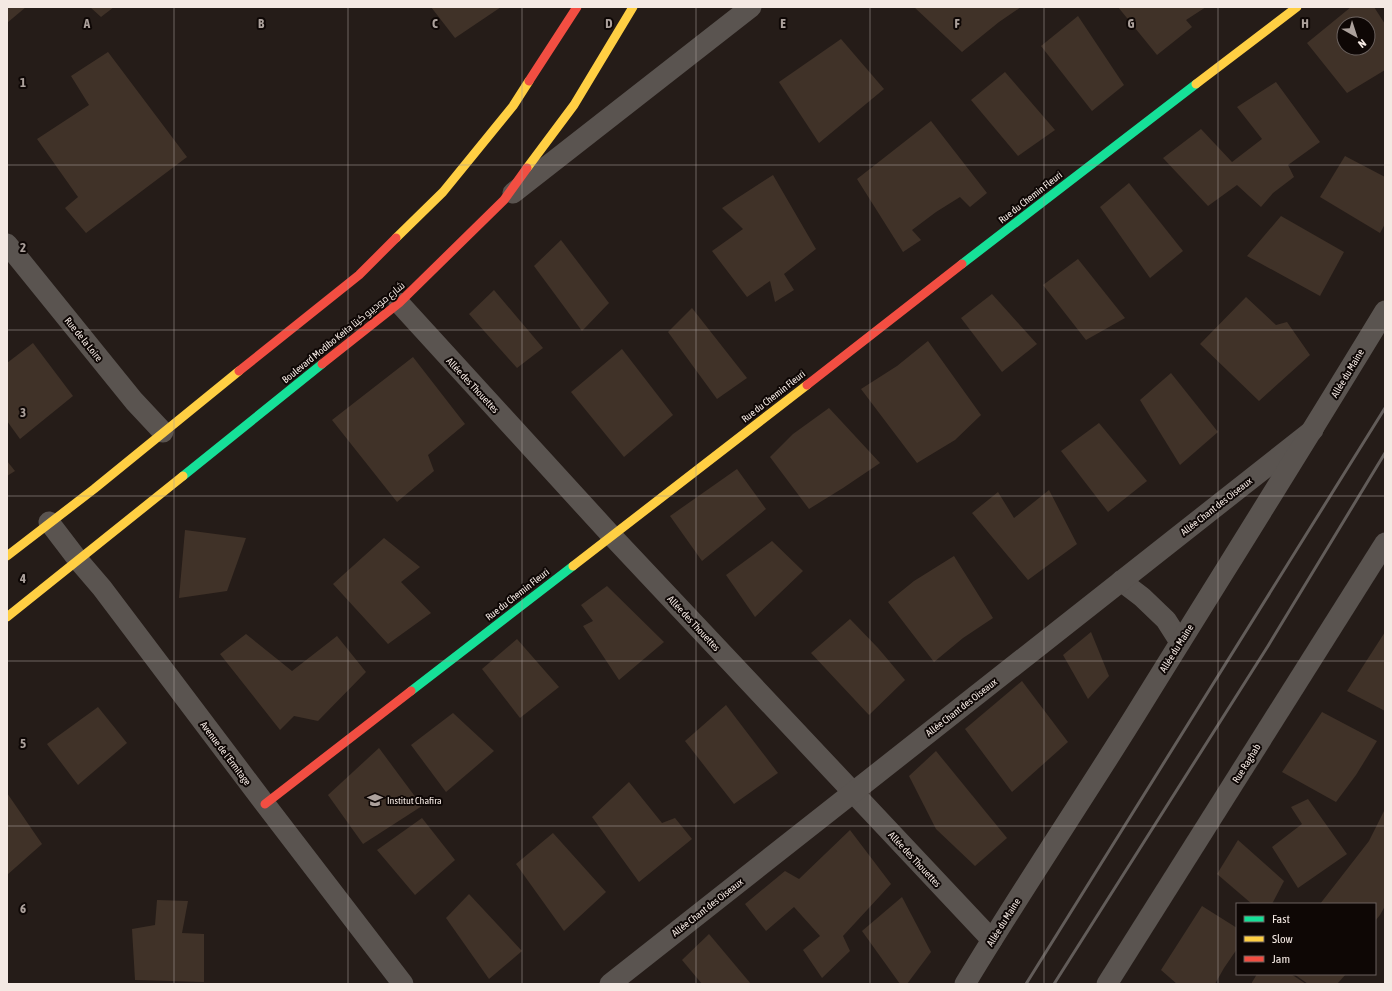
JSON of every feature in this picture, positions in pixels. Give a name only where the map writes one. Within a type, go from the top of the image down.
[{"type":"main road","points":[[7,556],[49,522],[94,489],[359,275],[443,192],[513,106],[577,7]]},
{"type":"main road","name":"Boulevard Modibo Keita شارع موديبو كيتا","points":[[7,616],[399,303],[504,200],[574,105],[633,7]]},
{"type":"main road","name":"Rue du Chemin Fleuri","points":[[265,804],[1095,160],[1297,7]]},
{"type":"street","points":[[504,200],[751,7]]},
{"type":"street","name":"Rue de la Loire","points":[[7,244],[134,401],[163,432]]},
{"type":"street","name":"Allée des Thouettes","points":[[399,303],[611,535],[992,940]]},
{"type":"street","name":"Allée du Maine","points":[[965,984],[1313,430],[1385,311]]},
{"type":"street","name":"Allée Chant des Oiseaux","points":[[610,984],[1313,430]]},
{"type":"street","name":"Avenue de l'Ermitage","points":[[49,522],[102,588],[403,984]]},
{"type":"street","name":"Rue Raghab","points":[[1107,984],[1385,543]]},
{"type":"street","points":[[1121,581],[1142,597],[1166,620],[1180,642]]},
{"type":"building","points":[[7,7],[26,7],[7,23]]},
{"type":"building","points":[[90,7],[114,7],[101,17]]},
{"type":"building","points":[[431,7],[501,7],[455,38]]},
{"type":"building","points":[[914,7],[1021,7],[999,22],[962,52]]},
{"type":"building","points":[[1118,7],[1206,7],[1186,20],[1192,27],[1157,55]]},
{"type":"building","points":[[1351,7],[1374,7],[1385,24],[1385,70],[1347,93],[1307,43],[1336,19],[1336,56],[1376,56],[1376,16],[1340,16]]},
{"type":"building","points":[[1078,16],[1124,85],[1092,111],[1041,46]]},
{"type":"building","points":[[841,39],[884,89],[819,143],[779,82]]},
{"type":"building","points":[[108,52],[187,157],[86,233],[65,208],[78,197],[37,139],[89,105],[71,76]]},
{"type":"building","points":[[1005,72],[1055,130],[1018,156],[971,100]]},
{"type":"building","points":[[1276,82],[1320,142],[1288,165],[1294,177],[1273,193],[1261,207],[1237,185],[1208,206],[1163,158],[1201,129],[1232,162],[1262,139],[1237,107]]},
{"type":"building","points":[[931,121],[987,193],[970,207],[960,197],[936,212],[912,230],[921,240],[903,252],[857,179]]},
{"type":"building","points":[[1345,156],[1385,177],[1385,224],[1380,233],[1320,197]]},
{"type":"building","points":[[773,175],[816,249],[784,274],[794,290],[775,302],[770,281],[747,297],[712,251],[743,229],[722,208]]},
{"type":"building","points":[[1129,183],[1183,251],[1150,278],[1100,207]]},
{"type":"building","points":[[1281,216],[1344,252],[1320,296],[1247,256]]},
{"type":"building","points":[[561,240],[609,303],[582,331],[534,266]]},
{"type":"building","points":[[1078,259],[1125,318],[1086,340],[1043,285]]},
{"type":"building","points":[[494,290],[543,348],[517,368],[469,314]]},
{"type":"building","points":[[992,294],[1037,344],[1002,372],[961,318]]},
{"type":"building","points":[[1246,297],[1276,325],[1287,322],[1310,355],[1259,401],[1200,344]]},
{"type":"building","points":[[692,308],[747,378],[717,399],[668,332]]},
{"type":"building","points":[[928,341],[981,415],[955,440],[917,463],[861,389],[897,366]]},
{"type":"building","points":[[33,343],[73,396],[20,439],[7,421],[7,363]]},
{"type":"building","points":[[622,349],[673,415],[624,457],[571,392]]},
{"type":"building","points":[[413,357],[465,424],[428,455],[434,471],[397,502],[332,420]]},
{"type":"building","points":[[1171,373],[1218,432],[1180,465],[1140,400]]},
{"type":"building","points":[[829,408],[880,463],[809,509],[770,457],[793,434]]},
{"type":"building","points":[[1099,423],[1147,481],[1108,512],[1061,451]]},
{"type":"building","points":[[7,461],[15,471],[7,476]]},
{"type":"building","points":[[737,469],[766,509],[702,561],[670,516]]},
{"type":"building","points":[[1049,490],[1077,544],[1028,580],[972,513],[998,492],[1014,518]]},
{"type":"building","points":[[185,530],[246,538],[227,591],[179,598]]},
{"type":"building","points":[[384,538],[420,567],[401,582],[431,613],[388,644],[333,584]]},
{"type":"building","points":[[772,541],[803,571],[755,617],[726,575]]},
{"type":"building","points":[[954,556],[993,618],[963,638],[934,662],[888,602],[914,581]]},
{"type":"building","points":[[607,586],[664,642],[619,680],[583,626],[593,621],[581,605]]},
{"type":"building","points":[[850,619],[878,648],[905,680],[869,715],[811,653]]},
{"type":"building","points":[[1091,632],[1109,676],[1088,699],[1063,655]]},
{"type":"building","points":[[1385,632],[1385,711],[1347,691]]},
{"type":"building","points":[[246,634],[292,671],[337,636],[366,672],[318,721],[294,716],[280,730],[220,654]]},
{"type":"building","points":[[517,639],[559,687],[520,718],[482,669]]},
{"type":"building","points":[[1022,681],[1068,742],[1012,792],[965,729]]},
{"type":"building","points":[[726,705],[778,773],[734,804],[685,741]]},
{"type":"building","points":[[98,707],[127,743],[78,785],[47,744]]},
{"type":"building","points":[[1322,712],[1377,741],[1356,775],[1336,802],[1282,772]]},
{"type":"building","points":[[453,713],[494,751],[446,792],[411,745]]},
{"type":"building","name":"Institut Chafira","points":[[379,748],[422,806],[363,844],[328,795]]},
{"type":"building","points":[[936,751],[1007,838],[975,866],[936,829],[909,776]]},
{"type":"building","points":[[629,782],[662,823],[675,818],[692,839],[639,882],[592,817]]},
{"type":"building","points":[[7,793],[42,844],[7,875]]},
{"type":"building","points":[[1308,799],[1347,854],[1298,888],[1272,847],[1302,824],[1291,807]]},
{"type":"building","points":[[1385,809],[1385,906],[1376,920],[1376,903],[1321,903],[1369,841]]},
{"type":"building","points":[[422,818],[455,860],[415,895],[377,850]]},
{"type":"building","points":[[850,830],[891,884],[843,936],[850,951],[822,978],[803,950],[820,936],[794,907],[766,931],[745,904],[785,871],[799,879]]},
{"type":"building","points":[[553,833],[606,892],[564,931],[516,864]]},
{"type":"building","points":[[1238,840],[1284,881],[1273,903],[1251,903],[1217,874]]},
{"type":"building","points":[[469,894],[522,951],[489,979],[446,918]]},
{"type":"building","points":[[902,897],[931,952],[907,984],[900,984],[862,931]]},
{"type":"building","points":[[157,900],[188,901],[182,933],[204,934],[204,982],[135,980],[132,929],[155,925]]},
{"type":"building","points":[[1202,906],[1236,927],[1236,950],[1215,984],[1177,984],[1161,970]]},
{"type":"building","points":[[709,934],[751,984],[702,984],[682,960]]},
{"type":"building","points":[[1256,975],[1292,975],[1306,984],[1251,984]]},
{"type":"building","points":[[1295,975],[1345,975],[1337,984],[1308,984]]},
{"type":"railway","points":[[1026,984],[1385,408]]},
{"type":"railway","points":[[1054,984],[1268,646],[1385,453]]},
{"type":"traffic: fast","points":[[962,264],[1196,84]]},
{"type":"traffic: fast","points":[[183,476],[322,364]]},
{"type":"traffic: fast","points":[[411,691],[573,566]]},
{"type":"traffic: slow","points":[[527,168],[574,105],[633,7]]},
{"type":"traffic: slow","points":[[1196,84],[1297,7]]},
{"type":"traffic: slow","points":[[396,238],[443,192],[513,106],[529,81]]},
{"type":"traffic: slow","points":[[7,556],[94,489],[239,371]]},
{"type":"traffic: slow","points":[[573,566],[807,385]]},
{"type":"traffic: slow","points":[[7,617],[183,476]]},
{"type":"traffic: jam","points":[[529,81],[577,7]]},
{"type":"traffic: jam","points":[[322,364],[399,303],[504,200],[527,168]]},
{"type":"traffic: jam","points":[[239,371],[359,275],[396,238]]},
{"type":"traffic: jam","points":[[807,385],[962,264]]},
{"type":"traffic: jam","points":[[265,804],[411,691]]},
{"type":"place","name":"Institut Chafira","points":[[375,800]]}]
